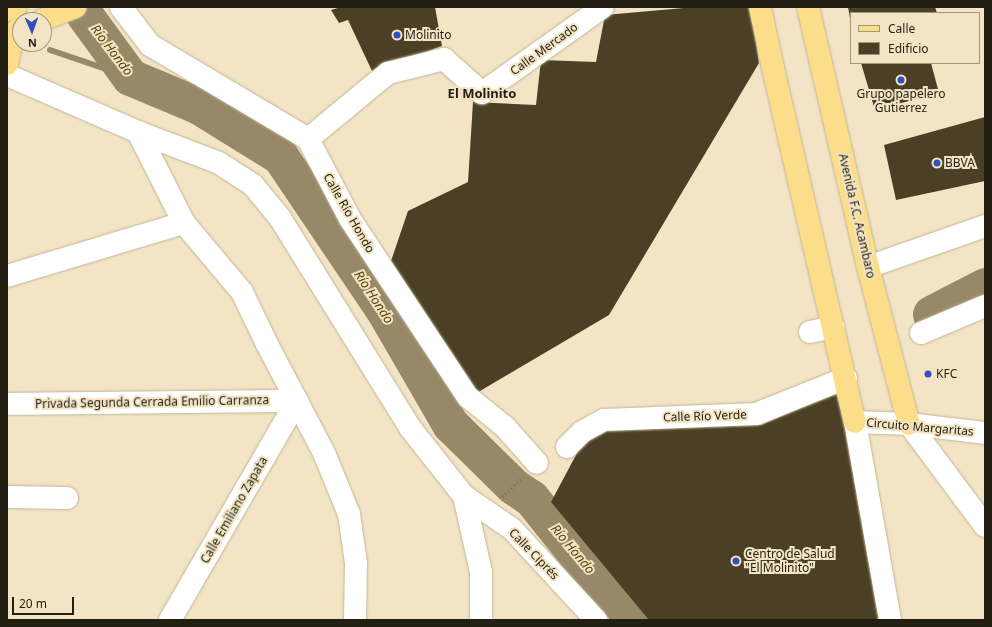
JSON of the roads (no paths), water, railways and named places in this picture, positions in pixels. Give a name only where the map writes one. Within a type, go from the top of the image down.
[{"type":"main road","points":[[7,10],[16,7]]},
{"type":"main road","points":[[52,16],[76,7]]},
{"type":"main road","points":[[760,7],[772,68],[846,378],[855,422]]},
{"type":"main road","name":"Avenida F.C. Acambaro","points":[[808,7],[868,267],[909,424]]},
{"type":"main road","points":[[7,64],[12,41]]},
{"type":"street","points":[[121,7],[150,45],[308,139]]},
{"type":"street","name":"Calle Mercado","points":[[308,139],[388,73],[444,59],[482,93],[603,7]]},
{"type":"street","points":[[7,75],[138,132],[219,163],[253,185],[280,218],[411,429],[464,496],[482,572],[481,620]]},
{"type":"street","points":[[138,132],[184,223],[242,292],[266,344],[324,453],[349,514],[356,563],[355,620]]},
{"type":"street","name":"Calle Río Hondo","points":[[308,139],[350,220],[468,397],[504,427],[531,469]]},
{"type":"street","points":[[7,276],[184,223]]},
{"type":"street","points":[[868,267],[985,226]]},
{"type":"street","points":[[921,333],[985,306]]},
{"type":"street","points":[[810,332],[833,327]]},
{"type":"street","name":"Calle Río Verde","points":[[567,447],[582,432],[604,420],[756,414],[846,378]]},
{"type":"street","name":"Privada Segunda Cerrada Emilio Carranza","points":[[7,404],[297,401]]},
{"type":"street","name":"Calle Emiliano Zapata","points":[[170,620],[297,401]]},
{"type":"street","points":[[855,422],[890,620]]},
{"type":"street","name":"Circuito Margaritas","points":[[855,422],[909,424],[985,433]]},
{"type":"street","points":[[909,424],[985,526]]},
{"type":"street","name":"Calle Ciprés","points":[[464,496],[512,529],[596,620]]},
{"type":"street","points":[[7,497],[67,498]]},
{"type":"waterway","name":"Río Hondo","points":[[84,14],[130,77],[199,106],[280,156],[384,310],[450,424],[513,486],[531,498],[575,553],[635,620]]},
{"type":"waterway","points":[[52,51],[130,77]]},
{"type":"waterway","points":[[931,314],[985,286]]},
{"type":"place","name":"Molinito","points":[[397,35]]},
{"type":"place","name":"Grupo papelero Gutierrez","points":[[901,80]]},
{"type":"place","name":"BBVA","points":[[937,163]]},
{"type":"place","name":"KFC","points":[[928,374]]},
{"type":"place","name":"Centro de Salud \"El Molinito\"","points":[[736,561]]},
{"type":"district","name":"El Molinito","points":[[482,93]]}]
